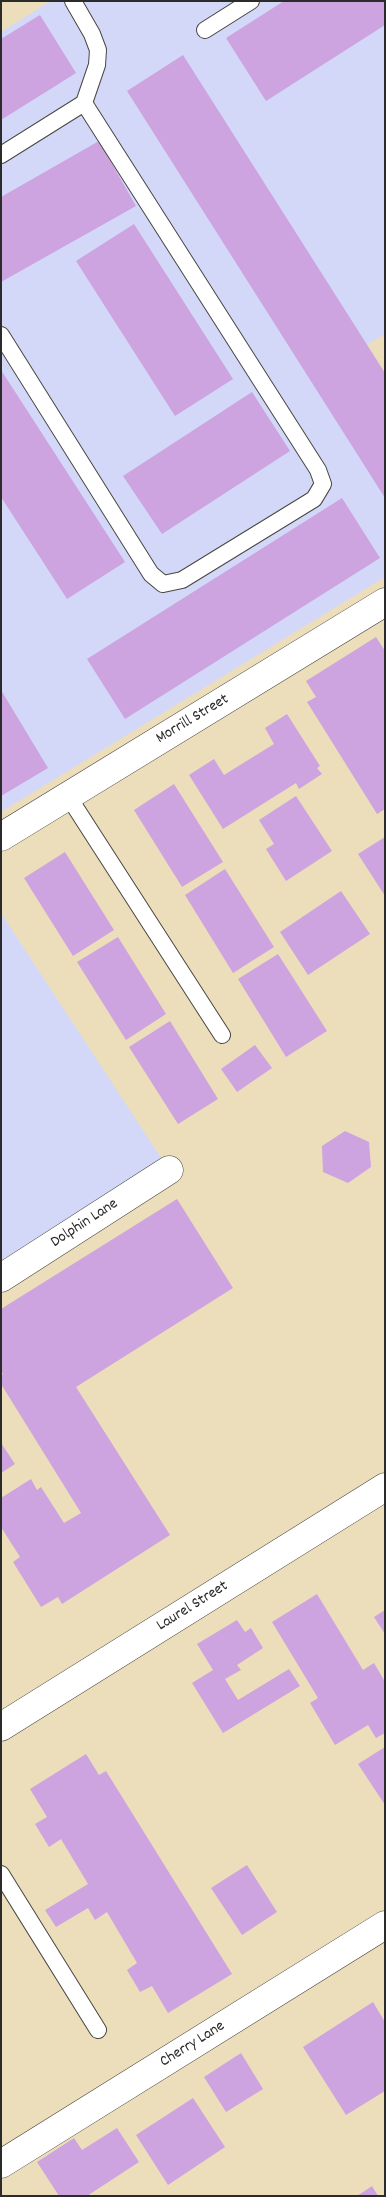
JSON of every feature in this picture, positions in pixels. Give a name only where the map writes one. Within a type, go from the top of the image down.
[{"type":"street","name":"Morrill Street","points":[[1,837],[385,602]]},
{"type":"street","name":"Dolphin Lane","points":[[1,1278],[169,1170]]},
{"type":"street","name":"Laurel Street","points":[[1,1727],[385,1487]]},
{"type":"street","name":"Cherry Lane","points":[[1,2164],[385,1925]]},
{"type":"lane","points":[[1,155],[84,103],[97,65],[98,50],[92,34],[73,1]]},
{"type":"lane","points":[[205,30],[251,1]]},
{"type":"lane","points":[[1,335],[151,574],[163,584],[182,580],[314,499],[323,484],[318,470],[84,103]]},
{"type":"lane","points":[[68,796],[222,1036]]},
{"type":"lane","points":[[1,1874],[98,2030]]},
{"type":"shaded area","points":[[51,1],[385,1],[385,334],[362,348],[385,384],[385,577],[1,812],[1,32]]},
{"type":"shaded area","points":[[1,913],[169,1170],[1,1274]]},
{"type":"building","points":[[284,1],[385,1],[385,25],[266,101],[226,38]]},
{"type":"building","points":[[40,15],[76,73],[1,120],[1,39]]},
{"type":"building","points":[[183,55],[385,373],[385,498],[127,91]]},
{"type":"building","points":[[99,141],[136,206],[1,282],[1,197]]},
{"type":"building","points":[[134,224],[233,379],[175,416],[76,261]]},
{"type":"building","points":[[1,370],[125,562],[67,599],[1,497]]},
{"type":"building","points":[[252,392],[290,451],[162,534],[123,476]]},
{"type":"building","points":[[342,498],[380,558],[125,719],[87,659]]},
{"type":"building","points":[[376,637],[385,651],[385,809],[377,814],[307,702],[316,697],[306,681]]},
{"type":"building","points":[[1,690],[48,768],[1,796]]},
{"type":"building","points":[[287,714],[320,766],[317,768],[322,774],[299,789],[296,783],[223,829],[189,775],[214,759],[224,775],[274,744],[265,728]]},
{"type":"building","points":[[174,784],[223,862],[182,887],[134,810]]},
{"type":"building","points":[[296,796],[332,851],[286,881],[266,849],[274,844],[259,820]]},
{"type":"building","points":[[385,837],[385,896],[358,854]]},
{"type":"building","points":[[65,852],[114,930],[73,956],[24,878]]},
{"type":"building","points":[[225,869],[274,947],[233,973],[185,895]]},
{"type":"building","points":[[341,891],[370,934],[308,975],[280,932]]},
{"type":"building","points":[[118,937],[166,1014],[126,1040],[77,962]]},
{"type":"building","points":[[278,954],[327,1031],[286,1057],[238,979]]},
{"type":"building","points":[[170,1021],[218,1099],[178,1124],[129,1047]]},
{"type":"building","points":[[255,1045],[272,1068],[237,1092],[221,1069]]},
{"type":"building","points":[[345,1131],[369,1142],[371,1167],[348,1183],[323,1172],[322,1146]]},
{"type":"building","points":[[177,1199],[233,1288],[76,1387],[170,1535],[62,1604],[58,1597],[41,1607],[13,1562],[20,1557],[1,1527],[1,1498],[31,1479],[37,1490],[41,1487],[64,1523],[81,1513],[1,1384],[1,1376],[3,1374],[1,1371],[1,1309]]},
{"type":"building","points":[[1,1443],[15,1464],[1,1473]]},
{"type":"building","points":[[317,1594],[363,1670],[374,1663],[385,1682],[385,1733],[376,1738],[368,1725],[335,1745],[310,1703],[318,1698],[272,1622]]},
{"type":"building","points":[[385,1610],[385,1634],[374,1617]]},
{"type":"building","points":[[237,1620],[245,1632],[251,1628],[263,1648],[237,1665],[241,1670],[225,1679],[238,1700],[289,1669],[300,1686],[223,1733],[192,1683],[213,1670],[197,1644]]},
{"type":"building","points":[[385,1747],[385,1805],[358,1764]]},
{"type":"building","points":[[86,1754],[99,1775],[106,1771],[232,1974],[168,2013],[152,1986],[140,1992],[127,1970],[137,1963],[107,1912],[95,1920],[88,1908],[56,1927],[45,1910],[88,1884],[61,1839],[49,1847],[35,1824],[47,1817],[30,1789]]},
{"type":"building","points":[[247,1865],[277,1912],[242,1935],[211,1888]]},
{"type":"building","points":[[373,2002],[385,2022],[385,2091],[346,2115],[303,2047]]},
{"type":"building","points":[[241,2053],[263,2089],[226,2112],[204,2077]]},
{"type":"building","points":[[193,2098],[225,2147],[168,2185],[136,2135]]},
{"type":"building","points":[[117,2128],[139,2162],[87,2196],[59,2196],[37,2162],[74,2138],[82,2150]]},
{"type":"building","points":[[372,2186],[378,2196],[357,2196]]}]
